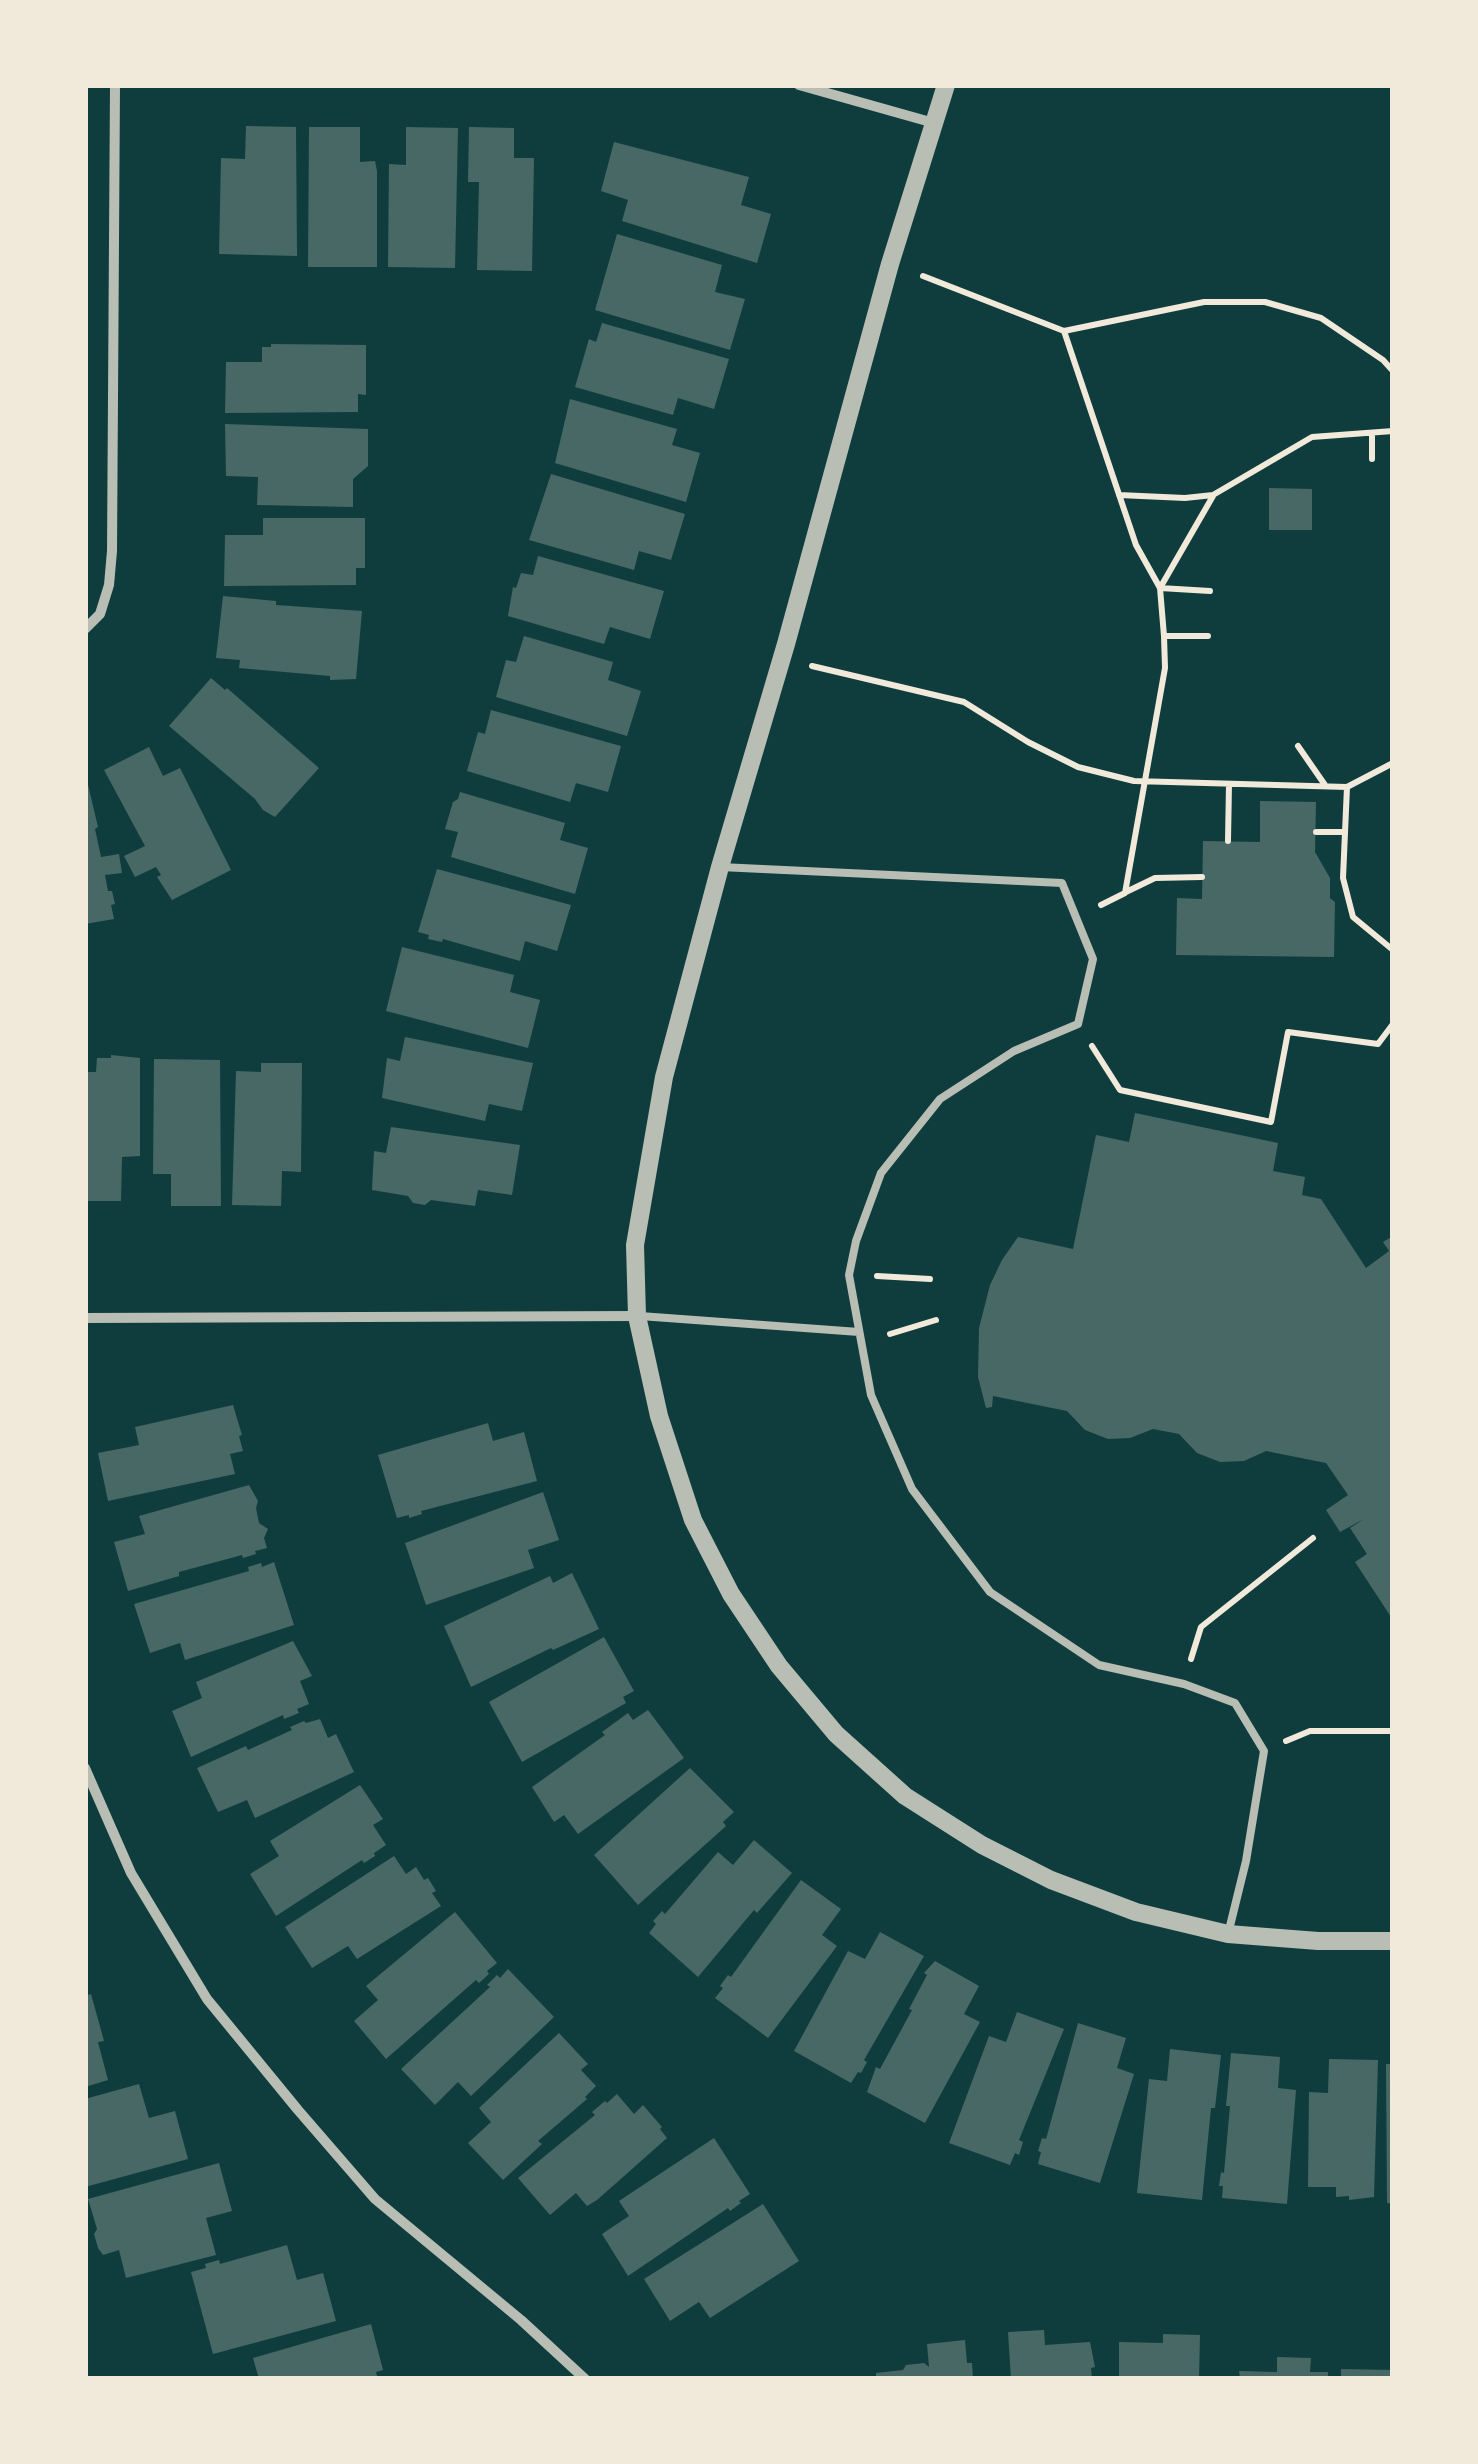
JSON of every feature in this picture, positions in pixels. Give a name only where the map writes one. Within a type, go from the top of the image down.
[{"type":"street","points":[[85,629],[100,614],[110,585],[112,551],[115,85]]},
{"type":"street","points":[[799,85],[934,123]]},
{"type":"street","points":[[946,85],[890,264],[664,1077],[635,1245],[637,1316],[659,1416],[693,1520],[731,1594],[769,1652],[836,1734],[905,1796],[1016,1863],[1136,1912],[1228,1934],[1393,1941]]},
{"type":"street","points":[[85,1318],[637,1316]]},
{"type":"street","points":[[85,1768],[132,1873],[207,1999],[375,2200],[521,2320],[585,2379]]},
{"type":"lane","points":[[720,867],[1062,883],[1093,958],[1078,1024],[1014,1051],[940,1100],[881,1173],[856,1241],[849,1275],[871,1394],[912,1489],[990,1592],[1099,1665],[1184,1684],[1234,1703],[1264,1751],[1246,1861],[1228,1934]]},
{"type":"lane","points":[[637,1316],[860,1332]]},
{"type":"path","points":[[890,264],[1064,331],[1204,302],[1265,302],[1321,318],[1393,371]]},
{"type":"path","points":[[1064,331],[1136,545],[1160,588],[1165,668],[1125,892]]},
{"type":"path","points":[[1119,495],[1213,495],[1312,437],[1393,431]]},
{"type":"path","points":[[1372,432],[1372,459]]},
{"type":"path","points":[[1160,588],[1213,495]]},
{"type":"path","points":[[1160,588],[1210,591]]},
{"type":"path","points":[[1164,636],[1208,636]]},
{"type":"path","points":[[781,660],[964,702],[1028,742],[1078,767],[1145,782],[1346,787],[1393,763]]},
{"type":"path","points":[[1298,746],[1326,786]]},
{"type":"path","points":[[1228,841],[1229,784]]},
{"type":"path","points":[[1346,787],[1343,878],[1352,916],[1393,950]]},
{"type":"path","points":[[1316,832],[1345,832]]},
{"type":"path","points":[[1077,917],[1155,878],[1202,877]]},
{"type":"path","points":[[1078,1024],[1120,1090],[1270,1122],[1288,1032],[1378,1044],[1393,1024]]},
{"type":"path","points":[[849,1275],[930,1279]]},
{"type":"path","points":[[862,1343],[936,1320]]},
{"type":"path","points":[[1184,1684],[1200,1627],[1313,1538]]},
{"type":"path","points":[[1264,1751],[1310,1731],[1393,1730]]},
{"type":"building","points":[[246,126],[296,127],[297,256],[219,254],[221,158],[245,159]]},
{"type":"building","points":[[309,127],[360,127],[360,162],[375,161],[377,171],[377,267],[308,267]]},
{"type":"building","points":[[406,127],[458,128],[455,268],[388,267],[389,164],[406,165]]},
{"type":"building","points":[[469,127],[514,128],[514,158],[534,158],[532,271],[477,270],[479,182],[468,182]]},
{"type":"building","points":[[614,142],[749,177],[741,205],[771,214],[757,263],[622,221],[628,200],[601,191]]},
{"type":"building","points":[[617,234],[722,265],[715,292],[745,299],[730,350],[595,310]]},
{"type":"building","points":[[602,323],[729,359],[714,409],[678,398],[673,415],[575,387],[589,339],[596,342]]},
{"type":"building","points":[[366,345],[366,395],[358,394],[358,412],[225,413],[226,362],[262,362],[262,347]]},
{"type":"building","points":[[570,399],[677,429],[672,445],[700,453],[686,502],[555,463]]},
{"type":"building","points":[[225,424],[368,429],[368,466],[353,479],[353,507],[257,505],[258,477],[226,476]]},
{"type":"building","points":[[551,474],[685,514],[671,560],[639,551],[634,570],[529,540]]},
{"type":"building","points":[[1269,488],[1312,489],[1312,530],[1269,530]]},
{"type":"building","points":[[263,518],[365,518],[365,568],[356,568],[356,585],[224,586],[225,535],[263,535]]},
{"type":"building","points":[[538,556],[664,591],[650,639],[610,627],[604,644],[508,616],[513,587],[516,588],[521,573],[533,575]]},
{"type":"building","points":[[223,596],[276,601],[276,605],[362,611],[356,679],[330,680],[330,676],[239,668],[240,660],[216,658]]},
{"type":"building","points":[[524,636],[613,662],[608,680],[641,691],[627,736],[496,697],[506,660],[516,662]]},
{"type":"building","points":[[211,678],[319,768],[275,817],[169,726]]},
{"type":"building","points":[[491,710],[621,746],[608,792],[576,783],[570,802],[467,771],[478,732],[485,734]]},
{"type":"building","points":[[149,747],[163,776],[180,768],[231,870],[172,900],[157,877],[161,875],[156,867],[135,877],[124,856],[145,846],[104,770]]},
{"type":"building","points":[[85,772],[101,857],[119,854],[122,873],[105,875],[115,904],[111,905],[114,919],[85,924]]},
{"type":"building","points":[[460,792],[565,823],[560,840],[588,848],[575,894],[451,857],[458,832],[445,829]]},
{"type":"building","points":[[1260,801],[1316,802],[1315,852],[1330,878],[1330,898],[1335,902],[1334,957],[1176,955],[1177,898],[1202,899],[1203,841],[1260,842]]},
{"type":"building","points":[[437,869],[571,905],[557,951],[525,941],[520,961],[443,939],[428,939],[429,935],[418,932]]},
{"type":"building","points":[[402,947],[514,975],[510,992],[540,1000],[528,1048],[386,1011]]},
{"type":"building","points":[[405,1037],[533,1063],[522,1111],[489,1104],[485,1121],[382,1098],[387,1058],[400,1061]]},
{"type":"building","points":[[97,1058],[140,1058],[140,1156],[122,1157],[121,1201],[85,1201],[85,1072],[96,1072]]},
{"type":"building","points":[[154,1059],[220,1060],[221,1206],[171,1206],[171,1174],[153,1174]]},
{"type":"building","points":[[261,1063],[302,1063],[301,1172],[282,1171],[281,1206],[232,1205],[236,1071],[261,1072]]},
{"type":"building","points":[[1135,1113],[1278,1143],[1273,1171],[1305,1177],[1302,1195],[1321,1199],[1366,1268],[1389,1251],[1383,1242],[1393,1236],[1393,1620],[1355,1562],[1367,1554],[1350,1528],[1364,1519],[1340,1532],[1326,1510],[1348,1495],[1326,1463],[1266,1451],[1244,1461],[1220,1462],[1197,1453],[1179,1434],[1153,1429],[1130,1438],[1108,1439],[1085,1430],[1067,1411],[993,1396],[992,1407],[986,1408],[978,1377],[979,1328],[990,1285],[1002,1260],[1018,1237],[1073,1249],[1096,1135],[1129,1142]]},
{"type":"building","points":[[391,1127],[520,1145],[512,1195],[478,1190],[475,1206],[431,1200],[425,1205],[413,1203],[408,1196],[372,1190],[374,1151],[386,1153]]},
{"type":"building","points":[[233,1405],[243,1451],[230,1454],[235,1474],[108,1501],[98,1453],[139,1445],[135,1427]]},
{"type":"building","points":[[488,1423],[493,1441],[524,1432],[537,1481],[421,1511],[422,1514],[409,1518],[397,1518],[378,1455]]},
{"type":"building","points":[[249,1485],[258,1501],[259,1523],[268,1529],[264,1538],[267,1548],[243,1558],[242,1555],[179,1572],[179,1576],[128,1591],[114,1542],[145,1534],[139,1516]]},
{"type":"building","points":[[543,1492],[559,1540],[528,1550],[534,1568],[426,1605],[405,1543]]},
{"type":"building","points":[[274,1562],[294,1625],[185,1660],[180,1643],[150,1653],[134,1604]]},
{"type":"building","points":[[572,1573],[599,1629],[471,1687],[444,1626],[550,1576],[553,1583]]},
{"type":"building","points":[[604,1637],[634,1691],[623,1697],[626,1703],[522,1762],[489,1702]]},
{"type":"building","points":[[293,1641],[312,1676],[300,1681],[309,1704],[297,1709],[299,1713],[284,1719],[283,1715],[191,1757],[172,1711],[202,1698],[196,1682]]},
{"type":"building","points":[[648,1710],[684,1758],[578,1834],[564,1815],[554,1822],[532,1787],[605,1735],[602,1732],[628,1713],[633,1720]]},
{"type":"building","points":[[320,1719],[328,1738],[336,1734],[354,1772],[255,1818],[247,1800],[218,1812],[197,1768],[246,1746],[248,1750],[304,1721]]},
{"type":"building","points":[[690,1768],[734,1812],[723,1822],[726,1826],[638,1905],[594,1855]]},
{"type":"building","points":[[360,1785],[383,1819],[373,1825],[386,1845],[375,1856],[364,1863],[362,1860],[276,1916],[250,1874],[279,1856],[270,1841]]},
{"type":"building","points":[[754,1840],[792,1873],[757,1913],[754,1910],[698,1977],[649,1933],[656,1924],[653,1921],[662,1911],[665,1914],[718,1852],[733,1865]]},
{"type":"building","points":[[394,1856],[406,1874],[416,1867],[424,1880],[428,1878],[441,1906],[357,1959],[348,1946],[312,1968],[285,1927]]},
{"type":"building","points":[[801,1880],[841,1909],[822,1935],[837,1946],[768,2038],[715,1998],[728,1975],[731,1977]]},
{"type":"building","points":[[455,1912],[497,1963],[479,1983],[476,1980],[386,2059],[354,2021],[378,2000],[366,1986]]},
{"type":"building","points":[[880,1932],[924,1956],[864,2060],[867,2062],[861,2073],[851,2083],[794,2051],[848,1951],[865,1959]]},
{"type":"building","points":[[935,1961],[979,1986],[964,2014],[980,2022],[925,2123],[867,2092],[876,2067],[880,2069],[912,2010],[909,2009],[927,1975],[924,1973]]},
{"type":"building","points":[[508,1969],[554,2017],[471,2096],[458,2082],[435,2105],[401,2069],[490,1987],[487,1985],[497,1975],[500,1978]]},
{"type":"building","points":[[91,1994],[104,2041],[98,2042],[108,2080],[85,2087],[85,1996]]},
{"type":"building","points":[[1017,2012],[1064,2029],[1019,2140],[1023,2142],[1019,2155],[1015,2153],[1010,2165],[949,2143],[989,2036],[1006,2042]]},
{"type":"building","points":[[1078,2023],[1126,2038],[1117,2068],[1134,2074],[1100,2183],[1038,2164],[1038,2151],[1042,2138],[1046,2139]]},
{"type":"building","points":[[559,2033],[588,2064],[581,2070],[596,2086],[503,2180],[468,2143],[491,2122],[479,2108]]},
{"type":"building","points":[[1170,2049],[1221,2055],[1215,2108],[1211,2108],[1202,2200],[1137,2193],[1149,2079],[1167,2081]]},
{"type":"building","points":[[1231,2053],[1280,2057],[1278,2088],[1296,2090],[1287,2204],[1222,2198],[1223,2186],[1219,2186],[1221,2172],[1224,2173]]},
{"type":"building","points":[[1329,2059],[1378,2060],[1374,2197],[1349,2200],[1349,2196],[1336,2197],[1336,2187],[1308,2187],[1309,2092],[1328,2093]]},
{"type":"building","points":[[1386,2064],[1393,2064],[1393,2204],[1387,2203]]},
{"type":"building","points":[[139,2084],[149,2118],[175,2111],[188,2159],[85,2187],[85,2099]]},
{"type":"building","points":[[617,2094],[634,2114],[643,2105],[667,2138],[597,2200],[587,2206],[576,2193],[550,2215],[518,2178]]},
{"type":"building","points":[[714,2138],[750,2194],[628,2276],[602,2234],[629,2216],[619,2201]]},
{"type":"building","points":[[219,2163],[232,2211],[206,2218],[216,2255],[126,2278],[119,2250],[103,2255],[94,2234],[97,2229],[88,2199]]},
{"type":"building","points":[[763,2204],[799,2261],[710,2318],[699,2302],[670,2321],[644,2279]]},
{"type":"building","points":[[287,2245],[297,2280],[323,2273],[336,2321],[213,2354],[191,2272],[219,2260],[220,2264]]},
{"type":"building","points":[[371,2324],[383,2370],[376,2372],[378,2379],[259,2379],[253,2358]]},
{"type":"building","points":[[1044,2330],[1045,2345],[1090,2342],[1095,2367],[1091,2368],[1092,2379],[1011,2379],[1008,2332]]},
{"type":"building","points":[[1163,2334],[1200,2335],[1199,2379],[1119,2379],[1119,2342],[1163,2343]]},
{"type":"building","points":[[965,2340],[973,2379],[876,2379],[876,2373],[903,2370],[906,2365],[924,2363],[929,2367],[927,2344]]},
{"type":"building","points":[[1277,2357],[1311,2358],[1310,2372],[1328,2372],[1328,2379],[1240,2379],[1239,2371],[1277,2372]]},
{"type":"building","points":[[1341,2369],[1393,2370],[1393,2379],[1341,2379]]}]
